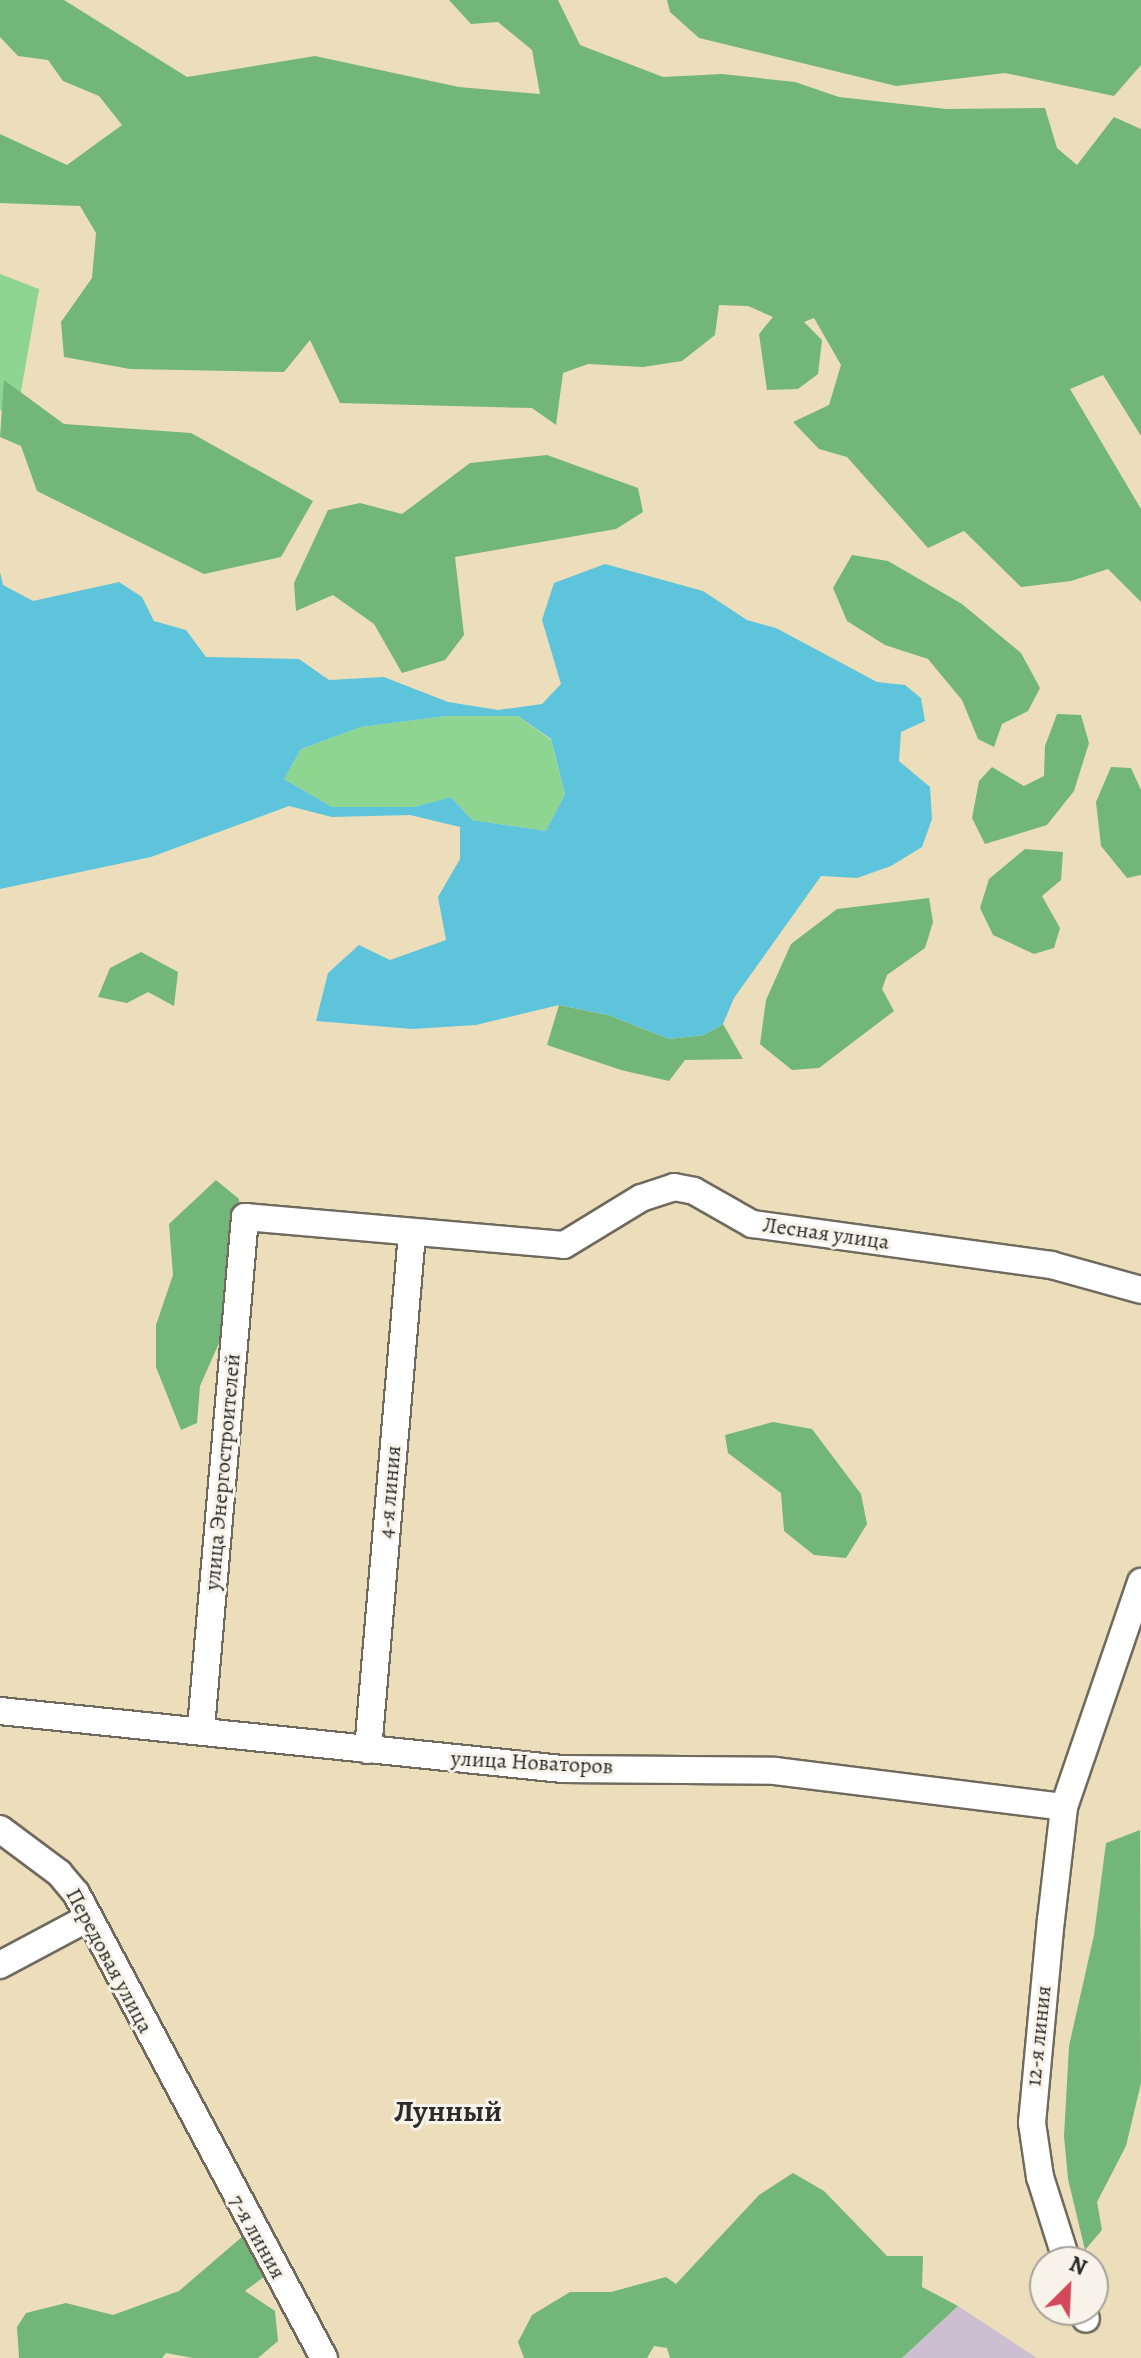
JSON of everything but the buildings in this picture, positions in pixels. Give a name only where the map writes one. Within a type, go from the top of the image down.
[{"type":"street","name":"Лесная улица","points":[[245,1217],[564,1245],[641,1198],[674,1187],[694,1191],[752,1224],[1051,1265],[1141,1290]]},
{"type":"street","name":"улица Энергостроителей","points":[[201,1728],[245,1217]]},
{"type":"street","name":"4-я линия","points":[[368,1750],[412,1234]]},
{"type":"street","name":"12-я линия","points":[[1062,2246],[1040,2177],[1032,2123],[1064,1807],[1141,1582]]},
{"type":"street","name":"улица Новаторов","points":[[0,1711],[201,1728],[368,1750],[562,1769],[775,1771],[1064,1807]]},
{"type":"street","name":"Передовая улица","points":[[0,1829],[59,1873],[88,1918],[191,2116]]},
{"type":"street","points":[[0,1965],[88,1918]]},
{"type":"street","name":"7-я линия","points":[[191,2116],[324,2358]]},
{"type":"shaded area","points":[[958,2306],[1037,2358],[902,2358]]},
{"type":"green space","points":[[0,0],[64,0],[187,77],[315,56],[459,87],[540,94],[532,50],[498,22],[471,24],[449,0],[558,0],[580,45],[663,77],[722,74],[795,82],[839,97],[946,109],[1045,108],[1057,148],[1077,165],[1114,117],[1141,129],[1141,436],[1103,375],[1070,389],[1141,509],[1141,602],[1108,569],[1071,581],[1021,587],[964,531],[928,548],[847,457],[819,449],[793,422],[829,405],[841,365],[814,318],[804,322],[822,340],[818,374],[798,389],[767,390],[759,334],[773,317],[748,306],[719,305],[715,335],[682,361],[643,367],[588,364],[563,373],[556,425],[532,408],[340,403],[310,340],[284,372],[130,369],[64,357],[61,322],[92,278],[96,233],[80,206],[0,203],[0,134],[67,165],[122,125],[99,96],[63,81],[48,60],[18,56],[0,37]]},
{"type":"green space","points":[[667,0],[1141,0],[1141,65],[1114,96],[1005,73],[896,86],[699,38],[670,12]]},
{"type":"green space","points":[[0,274],[39,289],[17,414],[0,410]]},
{"type":"green space","points":[[4,380],[64,424],[191,433],[313,501],[281,557],[204,574],[37,491],[21,446],[0,437]]},
{"type":"green space","points":[[547,455],[638,488],[643,512],[616,529],[455,557],[464,635],[445,660],[402,673],[374,624],[333,595],[296,611],[294,583],[328,510],[360,503],[402,514],[470,463]]},
{"type":"green space","points":[[852,555],[888,561],[962,604],[1021,653],[1040,688],[1028,711],[1002,724],[994,747],[978,739],[962,700],[928,659],[885,645],[847,621],[833,588]]},
{"type":"green space","points":[[1057,714],[1081,715],[1089,743],[1074,791],[1047,825],[985,844],[972,818],[979,781],[992,767],[1024,786],[1044,776],[1045,746]]},
{"type":"green space","points":[[447,716],[518,716],[551,740],[565,794],[546,831],[472,820],[451,797],[414,807],[332,807],[284,779],[301,749],[361,727]]},
{"type":"green space","points":[[1111,767],[1131,768],[1141,790],[1141,875],[1127,878],[1101,846],[1096,802]]},
{"type":"green space","points":[[1025,849],[1063,852],[1061,880],[1042,896],[1060,928],[1054,948],[1034,954],[993,935],[980,908],[989,879]]},
{"type":"green space","points":[[929,898],[933,922],[925,948],[887,975],[882,989],[894,1011],[819,1068],[792,1070],[760,1044],[766,1000],[791,944],[837,909]]},
{"type":"green space","points":[[141,952],[178,972],[174,1006],[148,992],[127,1003],[98,997],[110,968]]},
{"type":"green space","points":[[559,1005],[608,1015],[669,1039],[704,1035],[723,1024],[743,1059],[685,1060],[669,1081],[621,1070],[547,1045]]},
{"type":"green space","points":[[216,1180],[239,1199],[236,1257],[219,1343],[200,1386],[197,1423],[181,1430],[156,1367],[156,1325],[173,1275],[169,1224]]},
{"type":"green space","points":[[773,1422],[812,1429],[861,1494],[867,1524],[846,1558],[814,1555],[784,1531],[781,1493],[728,1453],[725,1435]]},
{"type":"green space","points":[[1140,1830],[1141,2083],[1126,2146],[1097,2202],[1102,2230],[1088,2246],[1084,2246],[1068,2179],[1064,2136],[1069,2046],[1094,1935],[1106,1843]]},
{"type":"green space","points":[[793,2173],[824,2191],[887,2256],[923,2256],[922,2287],[958,2306],[902,2358],[670,2358],[667,2348],[654,2346],[647,2358],[524,2358],[518,2342],[532,2315],[570,2292],[611,2292],[666,2277],[676,2284],[759,2195]]},
{"type":"green space","points":[[243,2236],[265,2276],[245,2291],[275,2311],[278,2341],[258,2358],[193,2358],[166,2353],[162,2358],[19,2358],[17,2327],[26,2313],[66,2303],[113,2315],[179,2291]]},
{"type":"water","points":[[605,564],[703,591],[747,620],[776,628],[877,682],[905,685],[921,698],[925,721],[901,732],[899,761],[930,787],[932,819],[922,847],[891,866],[857,878],[821,876],[734,998],[723,1024],[704,1035],[669,1039],[608,1015],[559,1005],[476,1025],[412,1029],[316,1021],[328,973],[359,945],[390,960],[446,940],[438,897],[460,859],[460,827],[410,815],[332,817],[289,806],[151,857],[0,889],[0,572],[3,585],[33,601],[119,582],[142,597],[154,621],[186,630],[206,657],[299,659],[329,680],[384,677],[448,702],[498,710],[542,704],[561,684],[542,620],[554,583]],"holes":[[[447,716],[518,716],[551,739],[565,794],[546,831],[472,820],[451,797],[414,807],[332,807],[284,779],[301,749],[361,727]]]},
{"type":"district","name":"Лунный","points":[[448,2111]]}]
